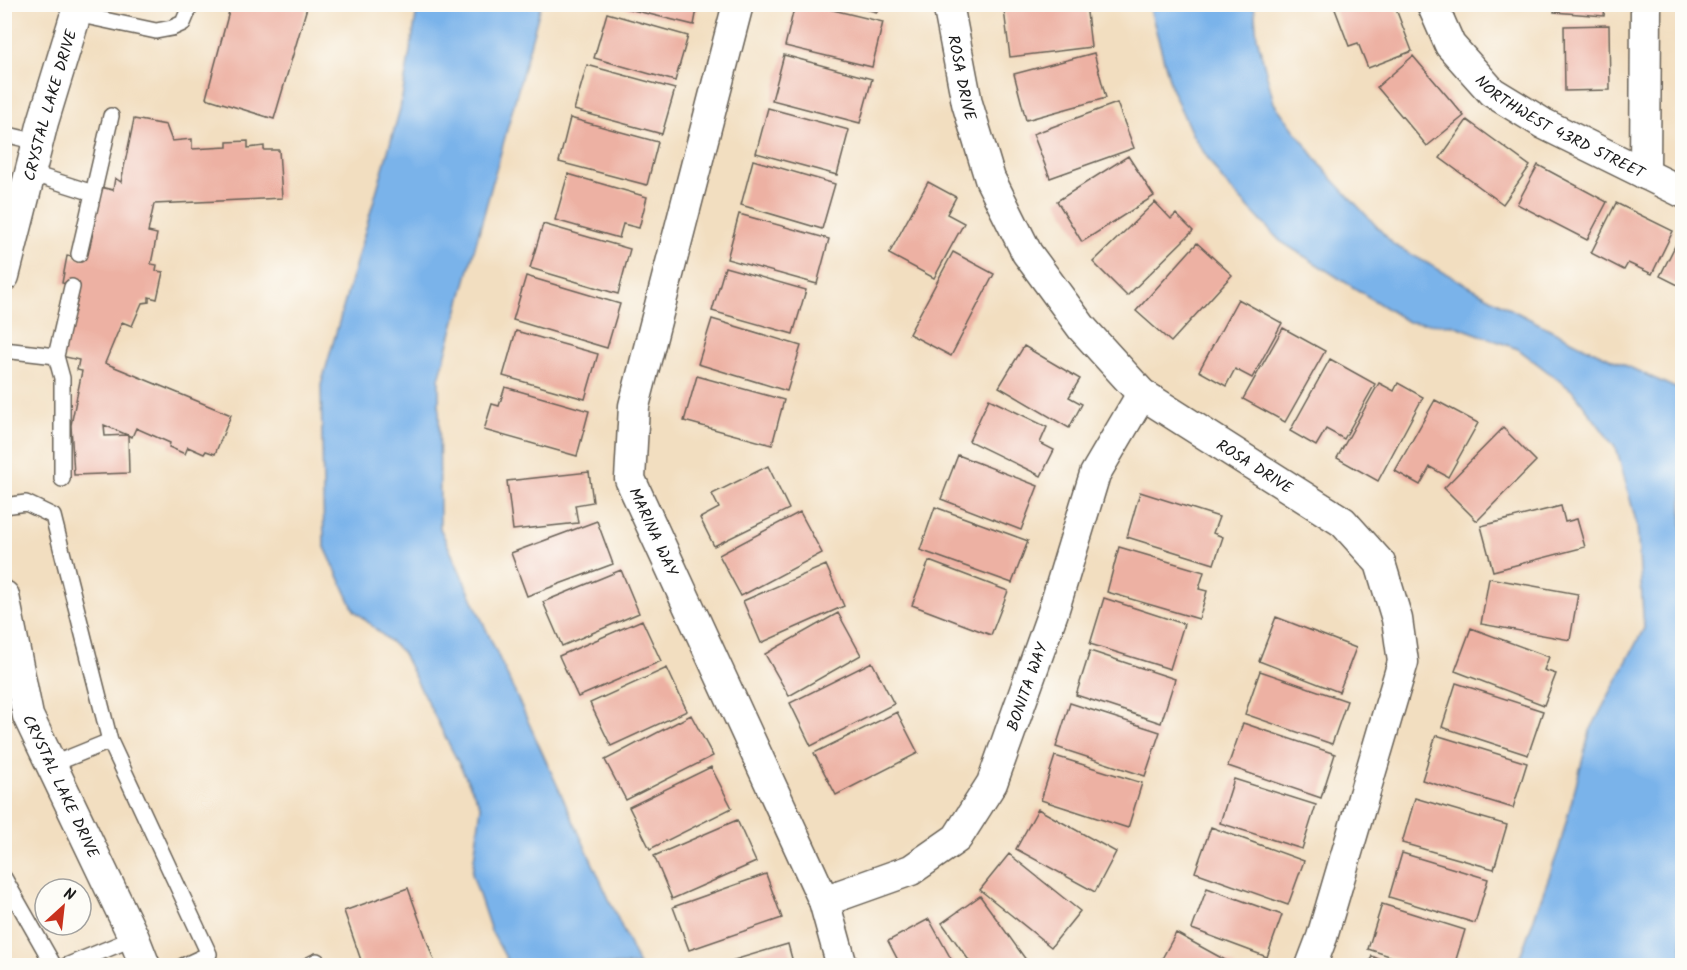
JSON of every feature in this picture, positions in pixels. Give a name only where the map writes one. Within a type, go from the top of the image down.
[{"type":"street","name":"MARINA WAY","points":[[738,4],[634,406],[630,478],[824,901],[842,966]]},
{"type":"street","name":"ROSA DRIVE","points":[[948,4],[967,103],[990,179],[1027,253],[1082,328],[1142,394],[1343,522],[1380,562],[1397,619],[1403,662],[1322,937],[1311,966]]},
{"type":"street","name":"NORTHWEST 43RD STREET","points":[[1432,4],[1450,45],[1492,92],[1544,124],[1683,192]]},
{"type":"street","points":[[1645,174],[1646,4]]},
{"type":"street","name":"CRYSTAL LAKE DRIVE","points":[[4,276],[38,142],[77,9]]},
{"type":"street","name":"BONITA WAY","points":[[824,901],[910,870],[957,838],[992,783],[1053,612],[1095,474],[1142,394]]},
{"type":"street","name":"CRYSTAL LAKE DRIVE","points":[[4,596],[28,716],[134,938],[145,966]]},
{"type":"lane","points":[[77,9],[156,31],[183,23],[191,4]]},
{"type":"lane","points":[[79,254],[111,116]]},
{"type":"lane","points":[[4,134],[38,142]]},
{"type":"lane","points":[[30,173],[93,193]]},
{"type":"lane","points":[[62,479],[62,378],[56,356],[72,287]]},
{"type":"lane","points":[[4,350],[56,356]]},
{"type":"lane","points":[[4,506],[26,503],[53,516],[110,741],[209,954],[183,966]]},
{"type":"lane","points":[[51,765],[110,741]]},
{"type":"lane","points":[[4,878],[54,966]]},
{"type":"lane","points":[[66,966],[134,938]]},
{"type":"water","points":[[418,5],[541,5],[439,379],[440,528],[639,965],[510,965],[491,931],[472,874],[481,807],[402,652],[354,610],[324,545],[321,385],[400,109]]},
{"type":"water","points":[[1149,5],[1254,5],[1257,37],[1274,103],[1326,172],[1394,245],[1587,348],[1682,391],[1682,965],[1517,965],[1559,849],[1590,731],[1644,628],[1637,525],[1617,450],[1574,392],[1518,349],[1453,325],[1408,322],[1280,241],[1223,181],[1193,136],[1172,90]]},
{"type":"building","points":[[231,4],[308,4],[274,119],[206,98]]},
{"type":"building","points":[[608,4],[698,4],[694,25]]},
{"type":"building","points":[[795,4],[808,4],[883,22],[872,67],[785,46]]},
{"type":"building","points":[[846,4],[879,4],[877,12]]},
{"type":"building","points":[[1050,4],[1086,4],[1091,47],[1010,57],[1004,10]]},
{"type":"building","points":[[1333,4],[1394,4],[1412,51],[1368,68],[1358,43],[1349,46]]},
{"type":"building","points":[[1555,4],[1605,4],[1604,16],[1554,12]]},
{"type":"building","points":[[607,13],[688,36],[675,81],[594,58]]},
{"type":"building","points":[[1609,25],[1610,90],[1565,91],[1564,26]]},
{"type":"building","points":[[1094,53],[1106,98],[1026,120],[1014,74]]},
{"type":"building","points":[[784,55],[872,79],[860,123],[772,100]]},
{"type":"building","points":[[1413,56],[1464,116],[1427,146],[1377,87]]},
{"type":"building","points":[[587,65],[675,89],[662,134],[574,110]]},
{"type":"building","points":[[1117,103],[1134,148],[1050,178],[1033,134]]},
{"type":"building","points":[[768,108],[849,130],[837,175],[756,153]]},
{"type":"building","points":[[570,118],[658,142],[647,185],[559,162]]},
{"type":"building","points":[[134,119],[166,125],[172,141],[192,139],[192,149],[227,147],[227,142],[248,141],[248,148],[264,146],[264,150],[279,150],[282,198],[154,204],[148,232],[157,234],[151,264],[157,265],[156,271],[163,272],[157,299],[149,297],[149,302],[142,303],[132,326],[122,322],[105,363],[231,415],[215,454],[206,451],[204,454],[188,447],[185,454],[169,447],[170,443],[136,428],[132,437],[128,435],[129,473],[74,475],[71,425],[82,371],[77,370],[79,360],[61,356],[70,312],[75,311],[79,291],[76,291],[77,286],[62,283],[67,256],[85,259],[88,255],[93,232],[88,231],[96,186],[113,190],[115,178],[121,182]],"holes":[[[104,425],[127,435],[105,436]]]},
{"type":"building","points":[[1467,120],[1530,166],[1503,204],[1440,158]]},
{"type":"building","points":[[1128,156],[1154,196],[1082,242],[1057,201]]},
{"type":"building","points":[[753,160],[835,184],[822,229],[741,205]]},
{"type":"building","points":[[1538,165],[1607,202],[1587,240],[1517,204]]},
{"type":"building","points":[[568,174],[647,197],[639,228],[623,224],[619,238],[555,220]]},
{"type":"building","points":[[928,182],[956,197],[947,214],[964,223],[934,278],[889,254]]},
{"type":"building","points":[[1155,202],[1171,219],[1176,214],[1193,231],[1127,296],[1093,262]]},
{"type":"building","points":[[1616,203],[1673,231],[1652,274],[1628,263],[1624,270],[1591,253]]},
{"type":"building","points":[[739,214],[829,239],[817,284],[727,259]]},
{"type":"building","points":[[543,224],[630,249],[618,294],[530,268]]},
{"type":"building","points":[[1682,235],[1682,287],[1660,276]]},
{"type":"building","points":[[1197,243],[1232,275],[1171,342],[1136,311]]},
{"type":"building","points":[[953,252],[994,274],[951,356],[909,334]]},
{"type":"building","points":[[725,267],[806,290],[793,334],[712,311]]},
{"type":"building","points":[[526,276],[620,304],[607,348],[513,320]]},
{"type":"building","points":[[1238,299],[1282,323],[1252,378],[1235,369],[1226,386],[1199,371]]},
{"type":"building","points":[[712,319],[801,346],[787,391],[698,364]]},
{"type":"building","points":[[1283,328],[1325,351],[1285,422],[1243,399]]},
{"type":"building","points":[[516,331],[598,354],[585,399],[503,376]]},
{"type":"building","points":[[1024,346],[1080,379],[1069,397],[1082,404],[1069,428],[999,387]]},
{"type":"building","points":[[1330,359],[1375,384],[1344,439],[1326,429],[1316,446],[1290,431]]},
{"type":"building","points":[[697,376],[784,400],[772,445],[684,421]]},
{"type":"building","points":[[1379,383],[1394,391],[1398,383],[1423,397],[1378,481],[1337,458]]},
{"type":"building","points":[[505,387],[589,411],[577,456],[484,430],[492,404],[499,406]]},
{"type":"building","points":[[989,399],[1047,427],[1040,443],[1054,450],[1041,476],[969,441]]},
{"type":"building","points":[[1435,400],[1478,423],[1448,477],[1430,467],[1420,485],[1395,471]]},
{"type":"building","points":[[1503,428],[1536,461],[1477,521],[1444,488]]},
{"type":"building","points":[[958,455],[1038,486],[1021,530],[941,499]]},
{"type":"building","points":[[768,466],[789,509],[714,546],[700,518],[719,508],[712,494]]},
{"type":"building","points":[[589,472],[593,502],[575,505],[578,523],[513,530],[507,481]]},
{"type":"building","points":[[1140,492],[1219,517],[1213,533],[1223,537],[1214,564],[1127,537]]},
{"type":"building","points":[[1561,506],[1565,522],[1577,519],[1585,547],[1493,571],[1481,526]]},
{"type":"building","points":[[935,507],[1028,541],[1012,583],[920,550]]},
{"type":"building","points":[[800,512],[822,553],[741,596],[719,555]]},
{"type":"building","points":[[597,521],[613,564],[527,596],[511,553]]},
{"type":"building","points":[[1119,547],[1204,572],[1199,589],[1207,591],[1199,619],[1107,592]]},
{"type":"building","points":[[929,561],[1008,591],[991,635],[912,605]]},
{"type":"building","points":[[826,565],[844,606],[761,643],[743,601]]},
{"type":"building","points":[[621,570],[639,613],[562,646],[543,602]]},
{"type":"building","points":[[1489,578],[1578,594],[1570,640],[1481,624]]},
{"type":"building","points":[[1104,598],[1184,624],[1170,669],[1090,644]]},
{"type":"building","points":[[838,613],[861,655],[789,696],[765,654]]},
{"type":"building","points":[[1276,617],[1356,648],[1339,692],[1259,661]]},
{"type":"building","points":[[642,620],[661,661],[578,697],[559,656]]},
{"type":"building","points":[[1471,628],[1549,657],[1544,670],[1556,674],[1544,705],[1455,671]]},
{"type":"building","points":[[1090,651],[1175,679],[1161,723],[1076,695]]},
{"type":"building","points":[[872,662],[894,704],[811,746],[790,703]]},
{"type":"building","points":[[667,668],[687,711],[611,746],[590,703]]},
{"type":"building","points":[[1260,671],[1347,701],[1332,744],[1245,714]]},
{"type":"building","points":[[1456,683],[1543,711],[1528,755],[1442,727]]},
{"type":"building","points":[[1070,703],[1160,732],[1145,776],[1056,747]]},
{"type":"building","points":[[897,712],[918,753],[836,795],[814,753]]},
{"type":"building","points":[[691,715],[713,756],[626,800],[605,760]]},
{"type":"building","points":[[1243,723],[1335,754],[1321,798],[1228,766]]},
{"type":"building","points":[[1436,735],[1527,763],[1513,808],[1422,780]]},
{"type":"building","points":[[1055,756],[1142,783],[1128,828],[1041,800]]},
{"type":"building","points":[[711,767],[732,808],[650,849],[629,807]]},
{"type":"building","points":[[1234,779],[1316,805],[1302,849],[1220,823]]},
{"type":"building","points":[[1415,798],[1507,825],[1494,869],[1402,843]]},
{"type":"building","points":[[1038,809],[1116,852],[1095,892],[1016,849]]},
{"type":"building","points":[[737,820],[756,862],[672,899],[654,856]]},
{"type":"building","points":[[1211,827],[1304,861],[1288,905],[1195,872]]},
{"type":"building","points":[[1402,853],[1488,879],[1475,923],[1389,897]]},
{"type":"building","points":[[1009,854],[1080,911],[1051,947],[980,890]]},
{"type":"building","points":[[766,874],[782,918],[689,950],[673,907]]},
{"type":"building","points":[[408,888],[436,966],[363,966],[344,911]]},
{"type":"building","points":[[1207,888],[1282,915],[1267,957],[1192,929]]},
{"type":"building","points":[[980,896],[1029,964],[1027,966],[973,966],[942,923]]},
{"type":"building","points":[[1382,904],[1465,930],[1454,966],[1420,966],[1368,949]]},
{"type":"building","points":[[929,919],[955,966],[901,966],[888,941]]},
{"type":"building","points":[[1176,933],[1236,966],[1158,966]]},
{"type":"building","points":[[788,944],[794,966],[717,966],[717,965]]},
{"type":"building","points":[[1372,956],[1393,966],[1368,966]]}]
